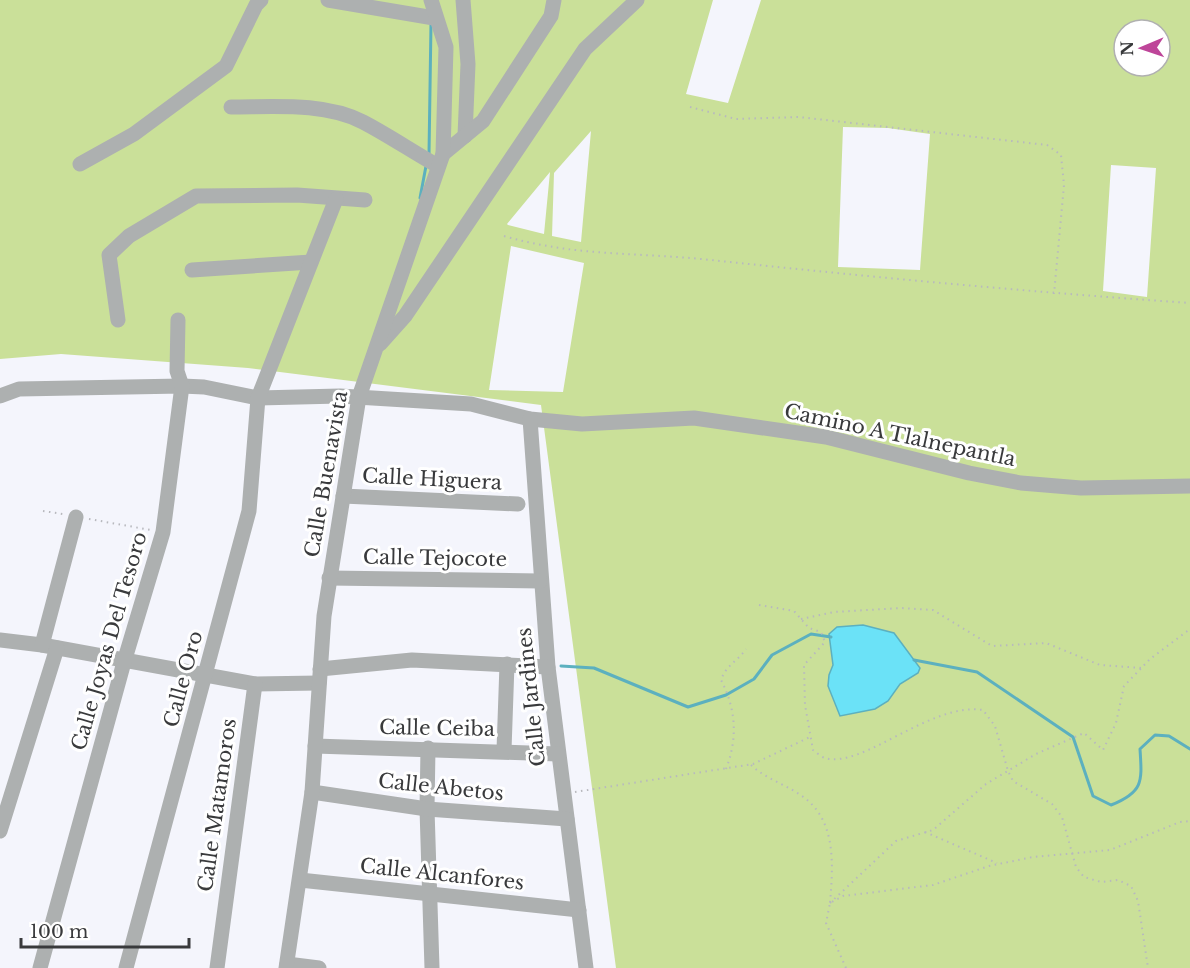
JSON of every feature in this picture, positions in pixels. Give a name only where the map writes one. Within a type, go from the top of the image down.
[{"type":"street","points":[[80,164],[134,134],[226,66],[256,5],[261,0]]},
{"type":"street","name":"Calle Buenavista","points":[[287,966],[312,792],[329,578],[359,397],[440,160],[446,47],[431,0]]},
{"type":"street","points":[[463,0],[468,64],[465,136]]},
{"type":"street","points":[[231,107],[303,108],[347,116],[440,160],[483,121],[551,16],[554,0]]},
{"type":"street","points":[[376,348],[405,316],[585,49],[637,0]]},
{"type":"street","points":[[336,1],[435,18]]},
{"type":"street","points":[[118,320],[110,255],[129,236],[196,196],[297,195],[365,200]]},
{"type":"street","name":"Calle Oro","points":[[126,968],[249,511],[258,398],[336,199]]},
{"type":"street","points":[[192,270],[311,262]]},
{"type":"street","name":"Calle Joyas Del Tesoro","points":[[40,968],[124,662],[163,532],[182,386],[177,372],[178,320]]},
{"type":"street","name":"Camino A Tlalnepantla","points":[[0,396],[19,389],[182,386],[204,387],[258,398],[359,397],[471,404],[530,420],[582,424],[694,418],[826,438],[969,473],[1021,483],[1081,488],[1190,486]]},
{"type":"street","name":"Calle Jardines","points":[[530,420],[548,667],[586,968]]},
{"type":"street","name":"Calle Higuera","points":[[343,496],[518,504]]},
{"type":"street","points":[[0,831],[49,646],[76,517]]},
{"type":"street","name":"Calle Tejocote","points":[[329,578],[540,581]]},
{"type":"street","points":[[0,640],[49,646],[124,662],[255,684],[320,676],[412,660],[548,667]]},
{"type":"street","points":[[504,750],[507,664]]},
{"type":"street","name":"Calle Matamoros","points":[[217,968],[255,684]]},
{"type":"street","name":"Calle Ceiba","points":[[315,746],[504,750],[558,754]]},
{"type":"street","points":[[428,748],[427,809],[432,968]]},
{"type":"street","name":"Calle Abetos","points":[[312,792],[427,809],[567,819]]},
{"type":"street","name":"Calle Alcanfores","points":[[300,880],[579,910]]},
{"type":"street","points":[[287,966],[319,968]]},
{"type":"path","points":[[690,107],[736,118],[799,117],[1047,145],[1061,155],[1064,185],[1054,294]]},
{"type":"path","points":[[504,236],[588,253],[695,258],[1054,294],[1190,303]]},
{"type":"path","points":[[43,511],[163,532]]},
{"type":"path","points":[[759,605],[794,611],[809,628],[821,632],[825,642],[804,665],[805,705],[813,750],[825,758],[849,757],[867,751],[898,733],[948,713],[971,708],[983,710],[995,726],[1013,781],[1052,804],[1062,817],[1076,867],[1084,877],[1101,882],[1118,880],[1131,886],[1138,901],[1148,968]]},
{"type":"path","points":[[800,619],[834,612],[901,608],[933,610],[992,646],[1047,643],[1100,665],[1142,668]]},
{"type":"path","points":[[830,903],[896,841],[933,830],[986,784],[1036,754],[1084,733],[1103,750],[1116,723],[1125,686],[1142,668],[1190,629]]},
{"type":"path","points":[[726,769],[732,752],[734,730],[730,698],[721,680],[724,669],[740,658],[746,649]]},
{"type":"path","points":[[563,793],[750,765],[811,737]]},
{"type":"path","points":[[750,765],[764,777],[803,797],[821,815],[832,845],[830,903],[826,923],[846,968]]},
{"type":"path","points":[[830,903],[843,896],[933,885],[1000,864],[1033,857],[1110,850],[1180,822],[1190,821]]},
{"type":"path","points":[[925,832],[1000,864]]},
{"type":"green space","points":[[0,0],[713,0],[686,94],[728,103],[761,0],[1190,0],[1190,968],[616,968],[541,405],[248,368],[61,354],[0,359]],"holes":[[[843,127],[888,128],[930,134],[920,270],[838,267]],[[591,131],[581,242],[552,236],[554,173]],[[1111,165],[1156,168],[1147,297],[1103,291]],[[550,172],[544,234],[508,225],[507,224]],[[511,246],[584,263],[563,392],[489,390]]]},
{"type":"water","points":[[863,625],[894,633],[920,668],[918,673],[900,684],[888,701],[875,709],[840,716],[828,686],[833,665],[829,634],[837,627]]},
{"type":"waterway","points":[[429,154],[431,23]]},
{"type":"waterway","points":[[420,198],[426,166]]},
{"type":"waterway","points":[[561,666],[594,668],[688,707],[726,695],[754,679],[772,655],[811,634],[831,637]]},
{"type":"waterway","points":[[914,660],[977,672],[1073,737],[1093,796],[1111,805],[1130,795],[1139,784],[1140,749],[1155,735],[1169,736],[1190,749]]}]
